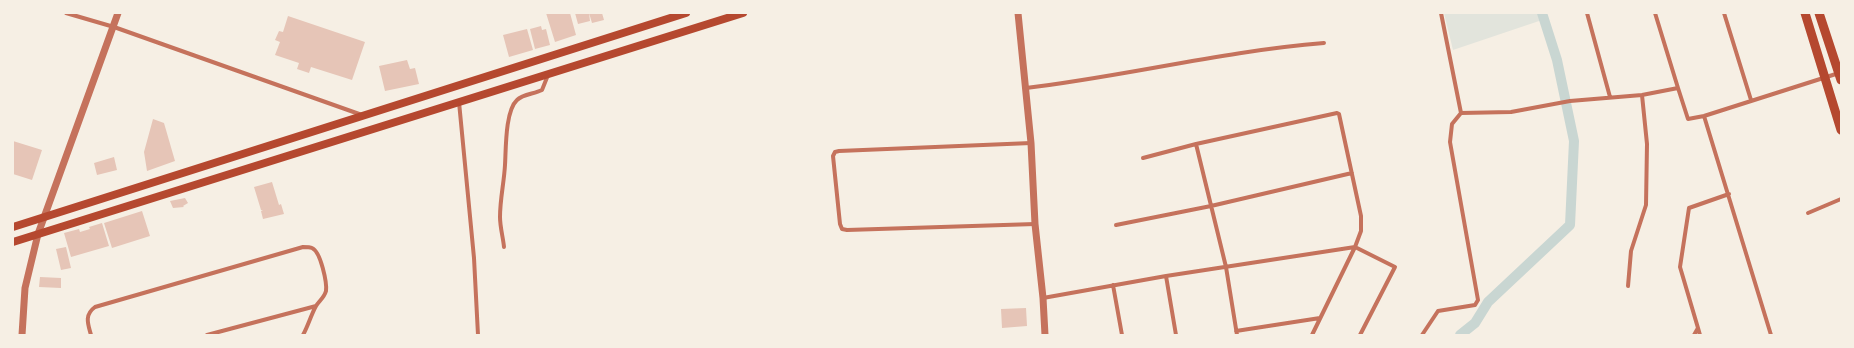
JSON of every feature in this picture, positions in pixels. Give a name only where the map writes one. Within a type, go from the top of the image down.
[{"type":"main road","points":[[13,227],[686,13]]},
{"type":"main road","points":[[13,242],[742,13]]},
{"type":"main road","points":[[1805,13],[1841,130]]},
{"type":"main road","points":[[1819,13],[1840,75]]},
{"type":"street","points":[[66,13],[114,27],[364,116]]},
{"type":"street","points":[[22,335],[25,288],[38,234],[118,13]]},
{"type":"street","points":[[1018,13],[1031,143],[1035,224],[1043,298],[1045,335]]},
{"type":"street","points":[[1441,13],[1461,113]]},
{"type":"street","points":[[1587,13],[1610,97]]},
{"type":"street","points":[[1655,13],[1688,119],[1704,116],[1751,100],[1840,75]]},
{"type":"street","points":[[1724,13],[1751,100]]},
{"type":"street","points":[[1026,88],[1068,83],[1253,50],[1324,43]]},
{"type":"street","points":[[504,247],[500,218],[501,192],[505,165],[505,139],[513,106],[521,97],[542,90],[548,74]]},
{"type":"street","points":[[1422,335],[1438,311],[1475,305],[1478,300],[1450,142],[1452,124],[1461,113],[1511,112],[1570,101],[1642,95],[1678,88]]},
{"type":"street","points":[[1628,286],[1631,251],[1646,205],[1647,144],[1642,95]]},
{"type":"street","points":[[459,102],[474,258],[478,335]]},
{"type":"street","points":[[1143,158],[1196,144],[1338,113],[1361,216],[1361,231],[1355,247],[1312,335]]},
{"type":"street","points":[[1704,116],[1771,335]]},
{"type":"street","points":[[1031,143],[839,151],[835,152],[833,156],[840,224],[842,229],[1035,224]]},
{"type":"street","points":[[1196,144],[1226,267],[1237,333],[1320,318]]},
{"type":"street","points":[[1116,225],[1211,206],[1352,173]]},
{"type":"street","points":[[1700,335],[1680,267],[1690,208],[1729,194]]},
{"type":"street","points":[[1808,213],[1841,199]]},
{"type":"street","points":[[91,335],[87,323],[90,311],[95,307],[303,247],[312,248],[316,251],[324,270],[326,291],[322,300],[316,306],[304,335]]},
{"type":"street","points":[[1043,298],[1166,276],[1355,247],[1395,267],[1360,335]]},
{"type":"street","points":[[1166,276],[1176,335]]},
{"type":"street","points":[[1113,285],[1122,335]]},
{"type":"street","points":[[207,335],[316,306]]},
{"type":"street","points":[[1694,335],[1698,328]]},
{"type":"shaded area","points":[[1444,13],[1539,13],[1542,20],[1453,50]]},
{"type":"building","points":[[546,13],[570,13],[576,35],[555,42]]},
{"type":"building","points":[[575,13],[589,13],[590,21],[578,24]]},
{"type":"building","points":[[589,13],[602,13],[604,20],[592,23]]},
{"type":"building","points":[[288,16],[365,42],[352,80],[311,67],[309,73],[297,69],[299,63],[275,55],[280,42],[275,40],[279,31],[283,32]]},
{"type":"building","points":[[541,26],[542,30],[546,29],[550,45],[535,49],[530,29]]},
{"type":"building","points":[[527,29],[533,50],[509,57],[503,35]]},
{"type":"building","points":[[407,60],[410,69],[415,68],[419,84],[385,91],[379,66]]},
{"type":"building","points":[[153,119],[164,123],[175,161],[147,171],[144,152]]},
{"type":"building","points":[[13,141],[42,150],[32,180],[13,174]]},
{"type":"building","points":[[114,157],[117,170],[97,175],[94,163]]},
{"type":"building","points":[[272,182],[279,205],[281,204],[284,214],[263,219],[261,211],[263,210],[261,210],[254,187]]},
{"type":"building","points":[[185,198],[188,203],[183,206],[184,207],[173,208],[170,201]]},
{"type":"building","points":[[142,211],[150,236],[112,248],[104,223]]},
{"type":"building","points":[[102,223],[109,246],[71,257],[64,233],[79,229],[80,232],[90,229],[89,227]]},
{"type":"building","points":[[66,247],[71,268],[61,270],[56,249]]},
{"type":"building","points":[[40,277],[61,278],[61,288],[39,287]]},
{"type":"building","points":[[1026,308],[1027,326],[1002,328],[1001,309]]},
{"type":"waterway","points":[[1460,335],[1475,323],[1488,302],[1570,225],[1574,141],[1557,60],[1542,13]]}]
